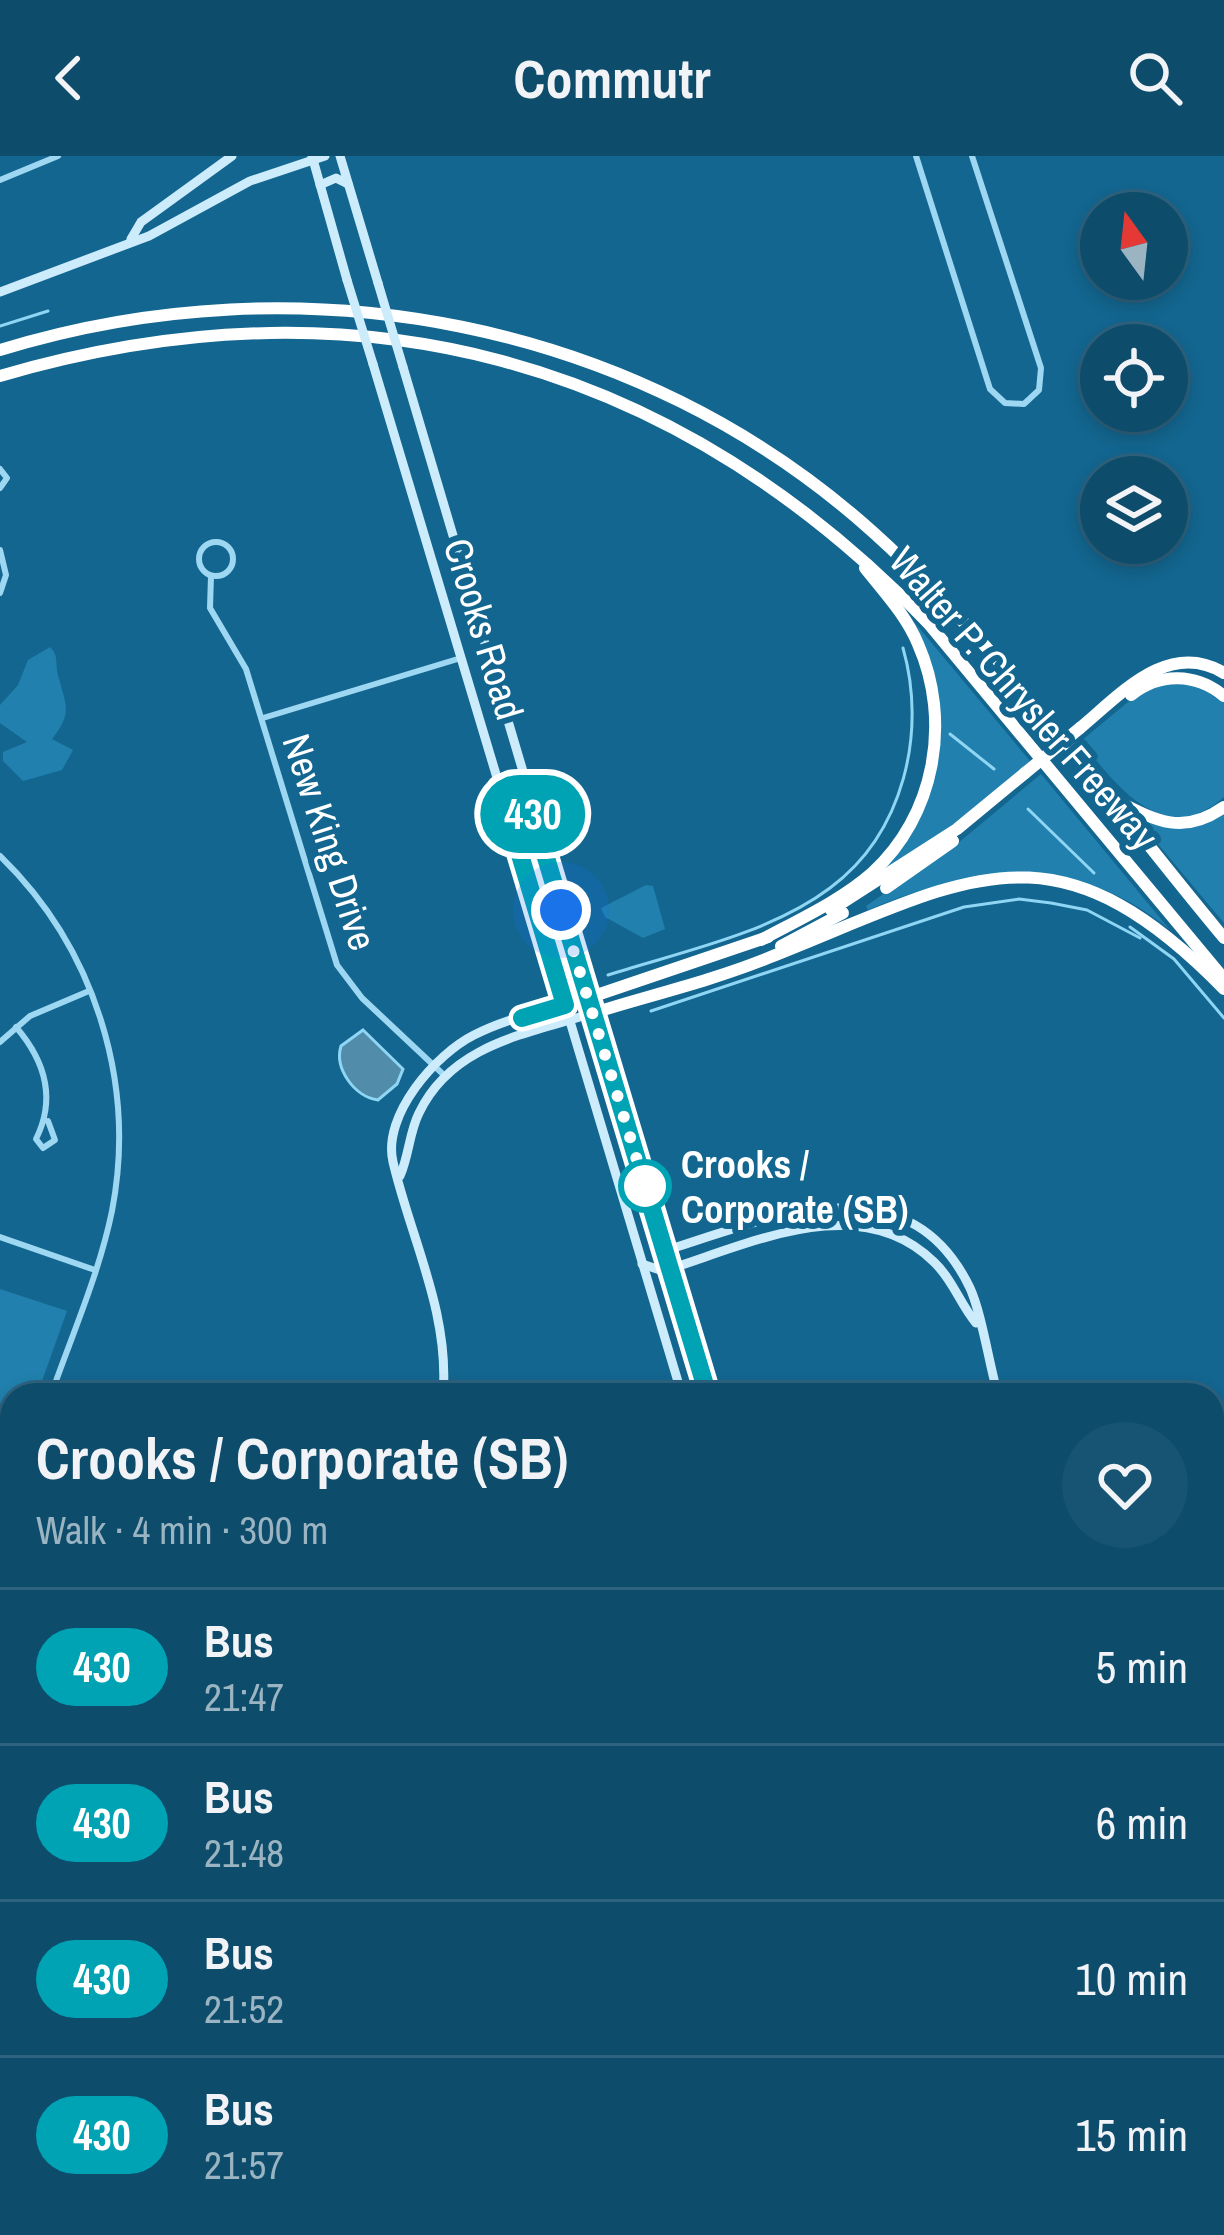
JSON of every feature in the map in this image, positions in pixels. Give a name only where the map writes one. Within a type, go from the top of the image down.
[{"type":"highway","name":"Walter P. Chrysler Freeway","points":[[0,350],[156,314],[305,306],[470,326],[642,382],[782,460],[873,532],[971,633],[1224,938]]},
{"type":"highway","name":"Walter P. Chrysler Freeway","points":[[0,376],[116,346],[239,331],[381,337],[501,359],[571,381],[690,436],[762,478],[838,535],[928,623],[1224,979]]},
{"type":"highway","points":[[761,940],[842,895],[882,863],[918,808],[934,754],[934,697],[918,643],[838,535]]},
{"type":"highway","points":[[727,974],[911,872],[1156,668],[1196,663],[1224,673]]},
{"type":"highway","points":[[1082,731],[1141,688],[1160,680],[1192,679],[1224,696]]},
{"type":"highway","points":[[588,998],[761,940],[878,884],[1027,776]]},
{"type":"highway","points":[[1108,796],[1171,825],[1197,821],[1224,806]]},
{"type":"highway","points":[[592,1013],[727,974],[937,888],[1028,878],[1081,887],[1131,909],[1178,942],[1224,989]]},
{"type":"main road","points":[[131,238],[141,222],[232,156]]},
{"type":"main road","points":[[0,292],[80,266],[131,238],[149,236],[250,181],[326,156]]},
{"type":"main road","name":"Crooks Road","points":[[340,156],[704,1383]]},
{"type":"main road","name":"Crooks Road","points":[[313,158],[678,1383]]},
{"type":"main road","points":[[200,176],[197,188],[206,203]]},
{"type":"main road","points":[[320,185],[336,178],[348,184]]},
{"type":"main road","points":[[443,597],[454,603],[468,596]]},
{"type":"main road","points":[[460,656],[471,648],[484,652]]},
{"type":"main road","points":[[487,747],[499,752],[513,748]]},
{"type":"main road","points":[[500,788],[511,783],[525,788]]},
{"type":"main road","points":[[443,1383],[440,1319],[393,1161],[399,1126],[412,1095],[434,1066],[477,1034],[588,998]]},
{"type":"main road","points":[[400,1176],[412,1130],[446,1076],[491,1044],[592,1013]]},
{"type":"main road","points":[[590,1090],[603,1084],[616,1090]]},
{"type":"main road","points":[[399,1126],[412,1130]]},
{"type":"main road","points":[[664,1251],[762,1221],[838,1205],[902,1220],[938,1244],[961,1271],[974,1298],[994,1383]]},
{"type":"main road","points":[[762,1221],[762,1241]]},
{"type":"main road","points":[[643,1264],[670,1269],[836,1224],[892,1234],[943,1271],[977,1325]]},
{"type":"main road","points":[[743,1247],[745,1227]]},
{"type":"street","points":[[0,180],[58,156]]},
{"type":"street","points":[[916,156],[990,389],[1005,403],[1024,404],[1039,390],[1041,368],[972,156]]},
{"type":"street","points":[[0,469],[7,478],[0,488]]},
{"type":"street","points":[[219,542],[230,549],[232,561],[228,570],[212,576],[202,570],[200,554],[206,545],[219,542]]},
{"type":"street","points":[[0,550],[6,575],[0,593]]},
{"type":"street","points":[[212,576],[210,608],[243,660],[262,719]]},
{"type":"street","name":"New King Drive","points":[[446,1076],[362,998],[338,965],[262,719],[460,656]]},
{"type":"street","points":[[0,856],[44,906],[91,991],[111,1057],[119,1128],[111,1212],[55,1383]]},
{"type":"street","points":[[0,1042],[16,1027],[91,991]]},
{"type":"street","points":[[16,1027],[41,1067],[48,1121]]},
{"type":"street","points":[[0,1237],[95,1270]]},
{"type":"shaded area","points":[[910,617],[1030,761],[959,820],[874,879],[908,835],[939,727]]},
{"type":"shaded area","points":[[50,647],[66,708],[52,739],[73,750],[62,770],[23,781],[3,761],[3,752],[27,742],[0,723],[0,705],[18,685],[28,660]]},
{"type":"shaded area","points":[[1175,682],[1193,684],[1224,702],[1224,797],[1202,812],[1182,817],[1144,806],[1081,741],[1140,692]]},
{"type":"shaded area","points":[[1041,774],[1170,930],[1097,887],[1023,874],[946,883],[868,910],[866,906],[957,844]]},
{"type":"shaded area","points":[[1224,813],[1224,923],[1137,819],[1187,829]]},
{"type":"shaded area","points":[[646,885],[653,886],[665,929],[643,938],[605,917],[601,908]]},
{"type":"shaded area","points":[[363,1030],[403,1069],[397,1084],[378,1100],[354,1088],[341,1064],[341,1046]]},
{"type":"shaded area","points":[[0,1289],[67,1311],[41,1383],[0,1383]]},
{"type":"waterway","points":[[0,326],[48,311]]},
{"type":"waterway","points":[[608,975],[780,918],[830,888],[855,865],[876,839],[903,779],[912,713],[903,648]]},
{"type":"waterway","points":[[950,734],[994,769]]},
{"type":"waterway","points":[[1028,809],[1094,873]]},
{"type":"waterway","points":[[651,1011],[964,907],[1019,899],[1051,903],[1087,910],[1140,938]]},
{"type":"waterway","points":[[1130,927],[1174,959],[1224,1018]]},
{"type":"bus line","name":"430","points":[[522,1018],[565,1005],[500,788],[511,783],[525,788],[704,1383]]},
{"type":"place","name":"Crooks / Corporate (SB)","points":[[645,1186]]},
{"type":"route","points":[[561,910],[647,1193],[645,1186]]}]
